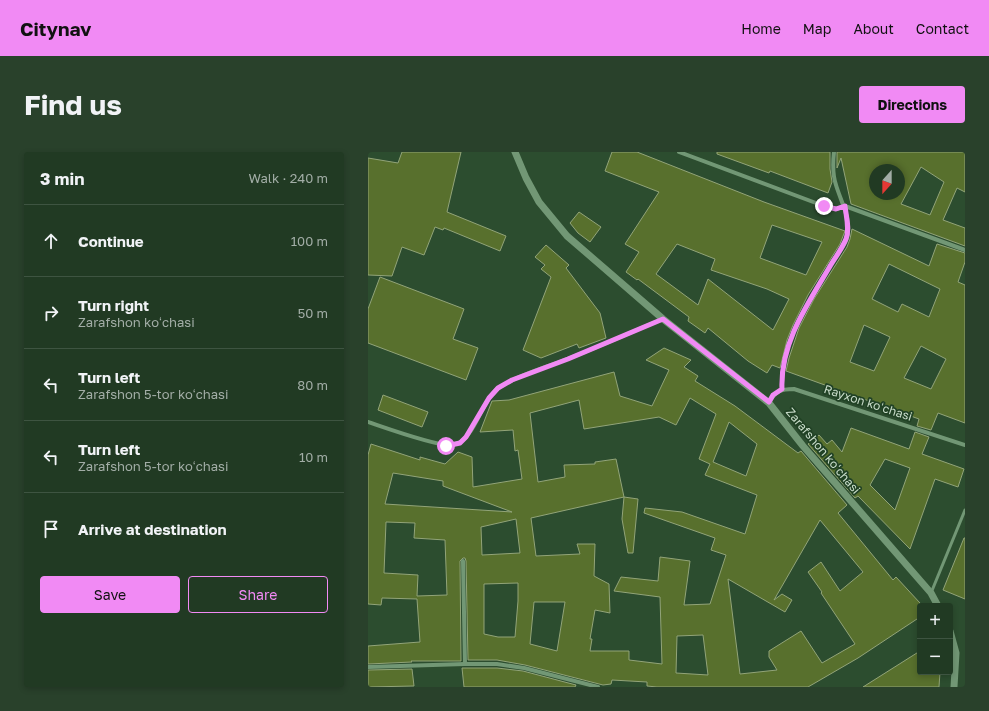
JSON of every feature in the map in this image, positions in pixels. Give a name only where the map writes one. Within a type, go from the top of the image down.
[{"type":"street","name":"Zarafshon koʻchasi","points":[[515,152],[526,178],[539,202],[566,236],[663,319],[769,402],[803,446],[931,593],[936,603]]},
{"type":"street","points":[[679,152],[824,206],[836,209],[845,206],[965,250]]},
{"type":"street","points":[[769,402],[773,395],[782,389],[782,366],[794,329],[846,238],[848,229],[845,206],[836,184],[834,152]]},
{"type":"street","points":[[368,422],[446,446],[460,443],[466,437],[489,398],[498,388],[512,380],[568,359],[663,319]]},
{"type":"street","name":"Rayxon koʻchasi","points":[[782,389],[794,389],[965,445]]},
{"type":"street","points":[[463,561],[464,664]]},
{"type":"street","points":[[952,639],[956,652],[954,687]]},
{"type":"street","points":[[368,667],[497,664],[524,668],[598,687]]},
{"type":"lane","points":[[931,593],[965,510]]},
{"type":"building","points":[[402,152],[461,152],[447,212],[506,236],[500,251],[444,228],[443,230],[435,227],[424,255],[402,247],[392,276],[368,275],[368,158],[398,163]]},
{"type":"building","points":[[612,152],[637,152],[764,202],[845,231],[840,244],[808,295],[793,325],[787,340],[780,368],[772,365],[767,373],[748,361],[708,328],[705,333],[688,321],[689,317],[638,279],[637,280],[626,272],[639,252],[625,244],[659,192],[605,171]],"holes":[[[772,225],[822,242],[806,275],[760,258]],[[677,244],[715,259],[711,270],[767,289],[789,299],[773,330],[708,279],[698,305],[656,274]]]},
{"type":"building","points":[[717,152],[830,152],[832,182],[828,193],[770,171],[769,173],[717,154]]},
{"type":"building","points":[[837,152],[965,152],[965,192],[957,188],[943,220],[965,228],[965,246],[851,204],[841,158],[837,168]]},
{"type":"building","points":[[579,212],[601,227],[590,242],[578,233],[570,223]]},
{"type":"building","points":[[852,229],[929,266],[937,244],[965,253],[965,262],[958,282],[965,285],[965,423],[938,413],[931,430],[917,426],[919,419],[786,371],[799,328],[814,299],[847,247]],"holes":[[[889,264],[940,289],[929,317],[902,304],[898,312],[872,299]],[[864,325],[890,337],[874,371],[850,362]],[[921,346],[946,359],[931,389],[904,378]]]},
{"type":"building","points":[[546,245],[569,265],[566,268],[600,313],[606,338],[579,348],[577,344],[541,358],[523,350],[551,277],[541,269],[545,265],[535,257]]},
{"type":"building","points":[[380,277],[464,309],[453,339],[478,348],[466,380],[368,343],[368,309]]},
{"type":"building","points":[[664,348],[691,360],[684,367],[698,376],[695,381],[735,406],[798,453],[801,451],[847,505],[838,513],[893,580],[896,577],[920,603],[917,603],[917,619],[858,658],[808,687],[657,687],[647,686],[647,682],[612,680],[611,684],[603,685],[525,665],[497,660],[468,660],[466,561],[465,558],[463,558],[460,561],[461,661],[411,661],[412,662],[368,664],[368,646],[420,642],[417,599],[382,598],[381,605],[368,604],[368,455],[371,444],[420,460],[420,457],[445,464],[458,452],[472,457],[473,487],[522,479],[518,450],[515,451],[513,430],[480,432],[492,401],[509,400],[614,372],[620,396],[652,406],[669,370],[646,360]],"holes":[[[690,398],[716,414],[699,459],[710,464],[705,475],[757,495],[745,534],[682,512],[645,508],[644,513],[715,538],[711,550],[726,555],[710,604],[684,605],[690,561],[660,557],[658,581],[621,577],[614,591],[660,597],[662,664],[629,660],[629,651],[590,651],[592,639],[590,639],[595,610],[610,613],[609,584],[594,576],[595,544],[577,544],[580,554],[536,556],[531,518],[624,497],[616,459],[595,462],[595,464],[564,465],[565,477],[538,482],[530,413],[579,400],[584,429],[659,417],[676,425]],[[729,422],[757,444],[746,476],[713,462]],[[393,473],[443,481],[443,486],[512,512],[385,504]],[[516,519],[520,553],[482,555],[481,527]],[[820,520],[863,572],[840,591],[821,562],[808,572],[855,644],[822,663],[801,631],[769,651],[769,657],[777,670],[740,674],[728,579],[785,612],[792,600],[782,594],[774,600]],[[386,522],[415,523],[414,538],[445,540],[447,595],[417,596],[418,575],[384,573]],[[518,583],[515,637],[498,637],[484,634],[484,584]],[[534,602],[565,602],[557,651],[530,644]],[[703,635],[708,675],[676,673],[677,636]]]},
{"type":"building","points":[[383,395],[428,412],[422,427],[378,410]]},
{"type":"building","points":[[851,428],[909,449],[915,432],[929,437],[922,454],[964,469],[958,487],[935,479],[910,549],[858,496],[855,498],[808,444],[819,435],[827,444],[832,440],[842,452]],"holes":[[[885,459],[910,468],[895,510],[870,485]]]},
{"type":"building","points":[[624,497],[638,499],[633,553],[628,553],[622,519]]},
{"type":"building","points":[[965,538],[965,599],[943,590]]},
{"type":"building","points":[[917,653],[917,675],[940,675],[939,687],[863,687]]},
{"type":"building","points":[[462,668],[497,668],[523,671],[576,685],[575,687],[464,687]]},
{"type":"building","points":[[412,669],[414,686],[368,687],[368,670]]},
{"type":"route","points":[[446,446],[460,443],[466,437],[489,398],[498,388],[512,380],[568,359],[663,319],[769,402],[773,395],[782,389],[782,366],[794,329],[846,238],[848,229],[845,206],[836,209],[824,206]]}]
